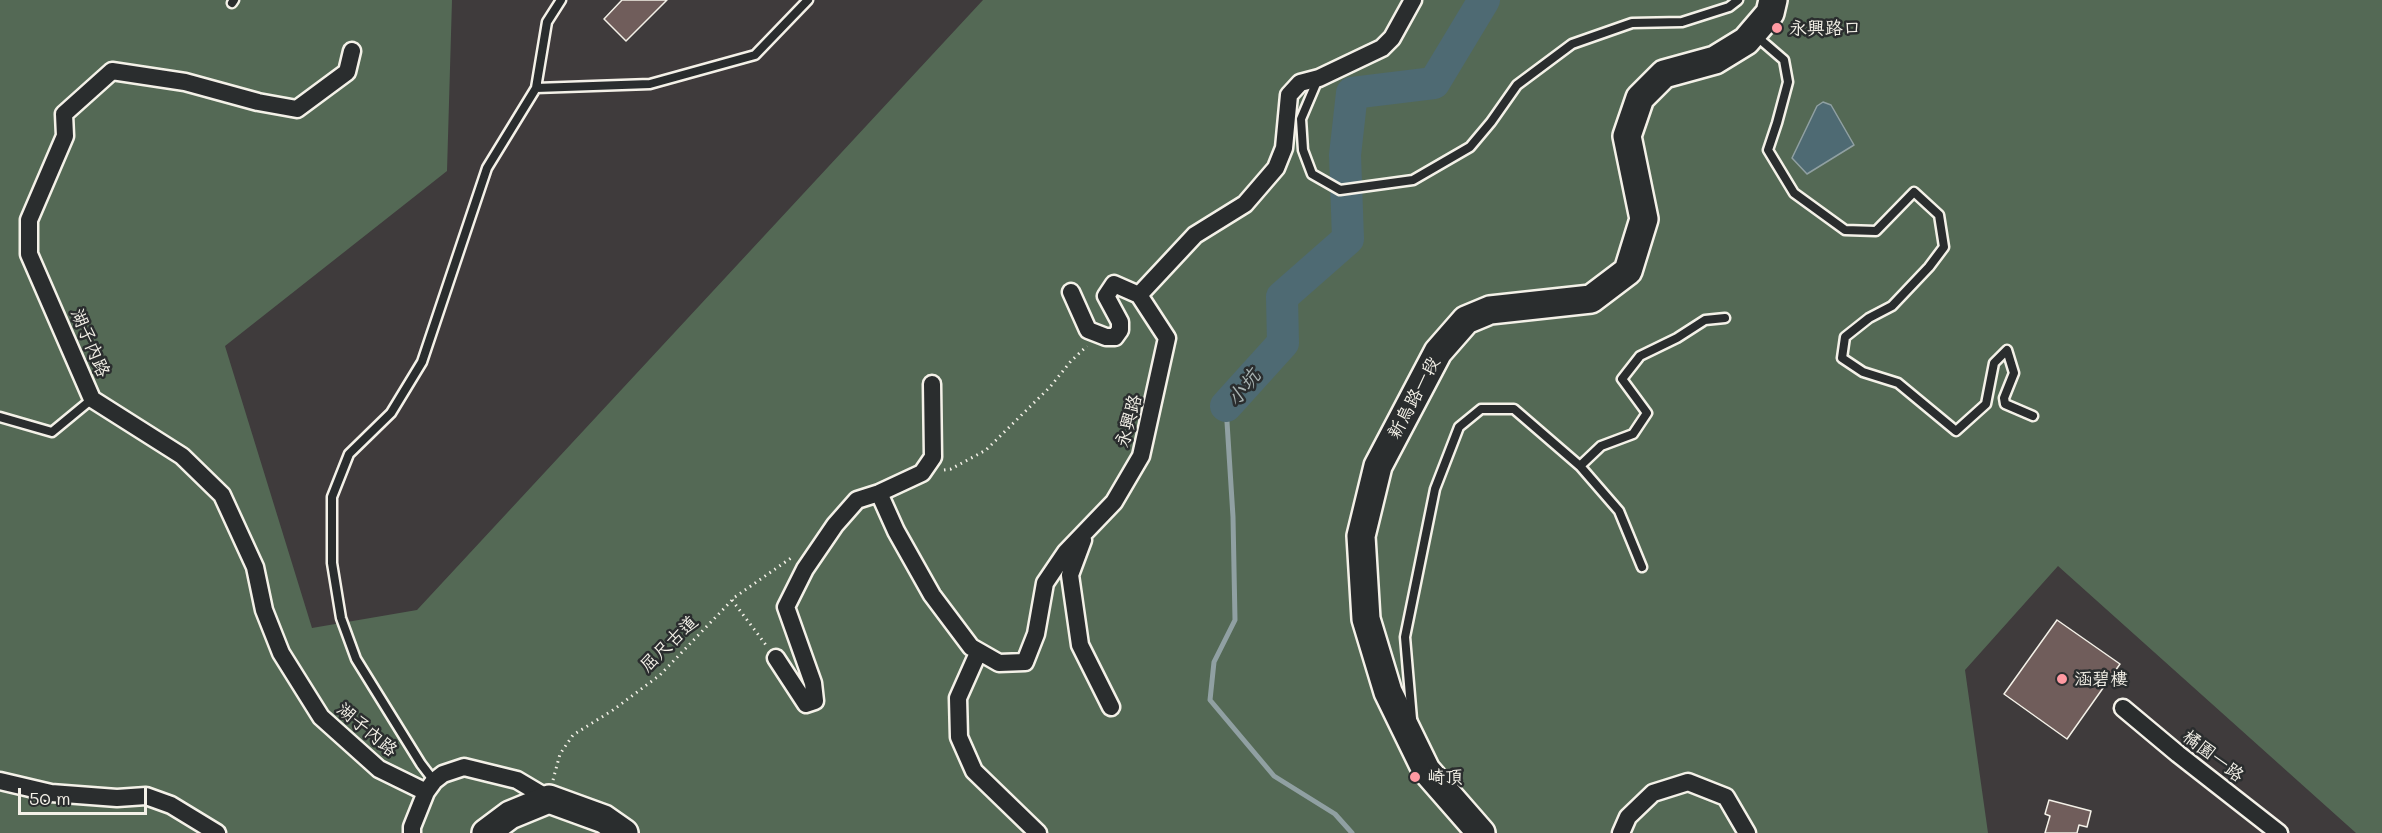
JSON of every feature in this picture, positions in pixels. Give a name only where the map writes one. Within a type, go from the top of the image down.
[{"type":"main road","name":"新烏路一段","points":[[1481,833],[1426,770],[1388,692],[1366,619],[1362,536],[1378,466],[1437,352],[1466,320],[1490,310],[1591,299],[1628,271],[1644,219],[1627,136],[1640,98],[1664,74],[1715,60],[1746,41],[1770,13],[1773,0]]},
{"type":"main road","points":[[486,833],[510,816],[549,799],[604,819],[624,833]]},
{"type":"street","points":[[1071,292],[1088,330],[1099,335],[1115,337],[1120,330],[1120,322],[1106,296],[1114,284],[1139,295],[1195,235],[1245,204],[1275,168],[1284,148],[1289,95],[1300,83],[1319,78],[1382,48],[1392,38],[1413,0]]},
{"type":"street","name":"湖子內路","points":[[352,51],[347,72],[297,109],[258,102],[184,82],[112,71],[64,114],[65,136],[29,220],[29,254],[92,399],[182,456],[222,495],[255,567],[264,610],[280,653],[321,717],[379,769],[430,786]]},
{"type":"street","name":"永興路","points":[[978,653],[999,663],[1025,662],[1036,634],[1045,583],[1066,552],[1086,534],[1114,502],[1141,456],[1160,380],[1167,338],[1139,295]]},
{"type":"street","points":[[776,658],[806,704],[815,701],[813,682],[786,606],[805,569],[835,525],[857,500],[879,493],[922,473],[933,457],[932,384]]},
{"type":"street","points":[[879,493],[896,531],[932,594],[971,647],[978,653],[958,698],[960,737],[974,771],[1038,833]]},
{"type":"street","points":[[1086,534],[1070,575],[1080,645],[1111,707]]},
{"type":"street","name":"橘園一路","points":[[2123,708],[2279,833]]},
{"type":"street","points":[[412,833],[412,827],[430,786],[443,774],[464,767],[517,780],[549,799]]},
{"type":"street","points":[[0,781],[51,793],[117,798],[146,796],[171,805],[217,833]]},
{"type":"street","points":[[1621,833],[1628,817],[1653,793],[1688,782],[1726,797],[1747,833]]},
{"type":"lane","points":[[430,786],[421,764],[356,659],[341,618],[332,563],[332,497],[350,454],[391,413],[422,362],[487,168],[536,88],[547,22],[561,0]]},
{"type":"lane","points":[[536,88],[650,84],[755,55],[808,0]]},
{"type":"lane","points":[[1319,78],[1301,119],[1303,150],[1312,174],[1340,190],[1413,180],[1470,147],[1517,85],[1572,44],[1632,23],[1682,22],[1730,7],[1738,0]]},
{"type":"lane","points":[[1753,33],[1784,60],[1788,82],[1778,123],[1768,150],[1794,192],[1845,230],[1876,231],[1914,192],[1939,215],[1944,248],[1892,306],[1869,318],[1845,337],[1842,358],[1863,372],[1898,383],[1956,431],[1986,404],[1994,363],[2007,351],[2014,373],[2004,399],[2005,404],[2033,416]]},
{"type":"lane","points":[[1580,466],[1601,446],[1633,434],[1647,413],[1623,379],[1640,356],[1677,338],[1706,320],[1725,318]]},
{"type":"lane","points":[[0,417],[52,432],[92,399]]},
{"type":"lane","points":[[1410,737],[1412,720],[1405,637],[1435,489],[1459,427],[1481,409],[1514,409],[1580,466],[1619,511],[1642,567]]},
{"type":"path","points":[[922,473],[951,469],[986,450],[1099,335]]},
{"type":"path","name":"屈尺古道","points":[[549,799],[560,754],[573,735],[613,710],[660,675],[732,600],[800,552]]},
{"type":"path","points":[[732,600],[776,658]]},
{"type":"green space","points":[[0,0],[452,0],[447,171],[225,346],[312,628],[417,610],[983,0],[2382,0],[2382,833],[2356,833],[2058,566],[1965,670],[1988,833],[0,833]]},
{"type":"water","points":[[1823,102],[1831,105],[1854,145],[1807,174],[1792,158],[1817,106]]},
{"type":"building","points":[[622,0],[667,0],[626,41],[604,19]]},
{"type":"building","name":"涵碧樓","points":[[2057,620],[2120,664],[2067,739],[2004,694]]},
{"type":"building","points":[[2049,800],[2091,811],[2087,827],[2079,825],[2077,833],[2045,833],[2050,816],[2045,814]]},
{"type":"waterway","name":"小坑","points":[[1226,406],[1283,343],[1282,297],[1348,239],[1345,155],[1352,93],[1434,83],[1484,0]]},
{"type":"waterway","name":"小坑","points":[[1226,406],[1233,517],[1235,620],[1214,662],[1210,700],[1274,776],[1335,814],[1352,833]]},
{"type":"place","name":"永興路口","points":[[1777,28]]},
{"type":"place","name":"涵碧樓","points":[[2062,679]]},
{"type":"place","name":"崎頂","points":[[1415,777]]}]
